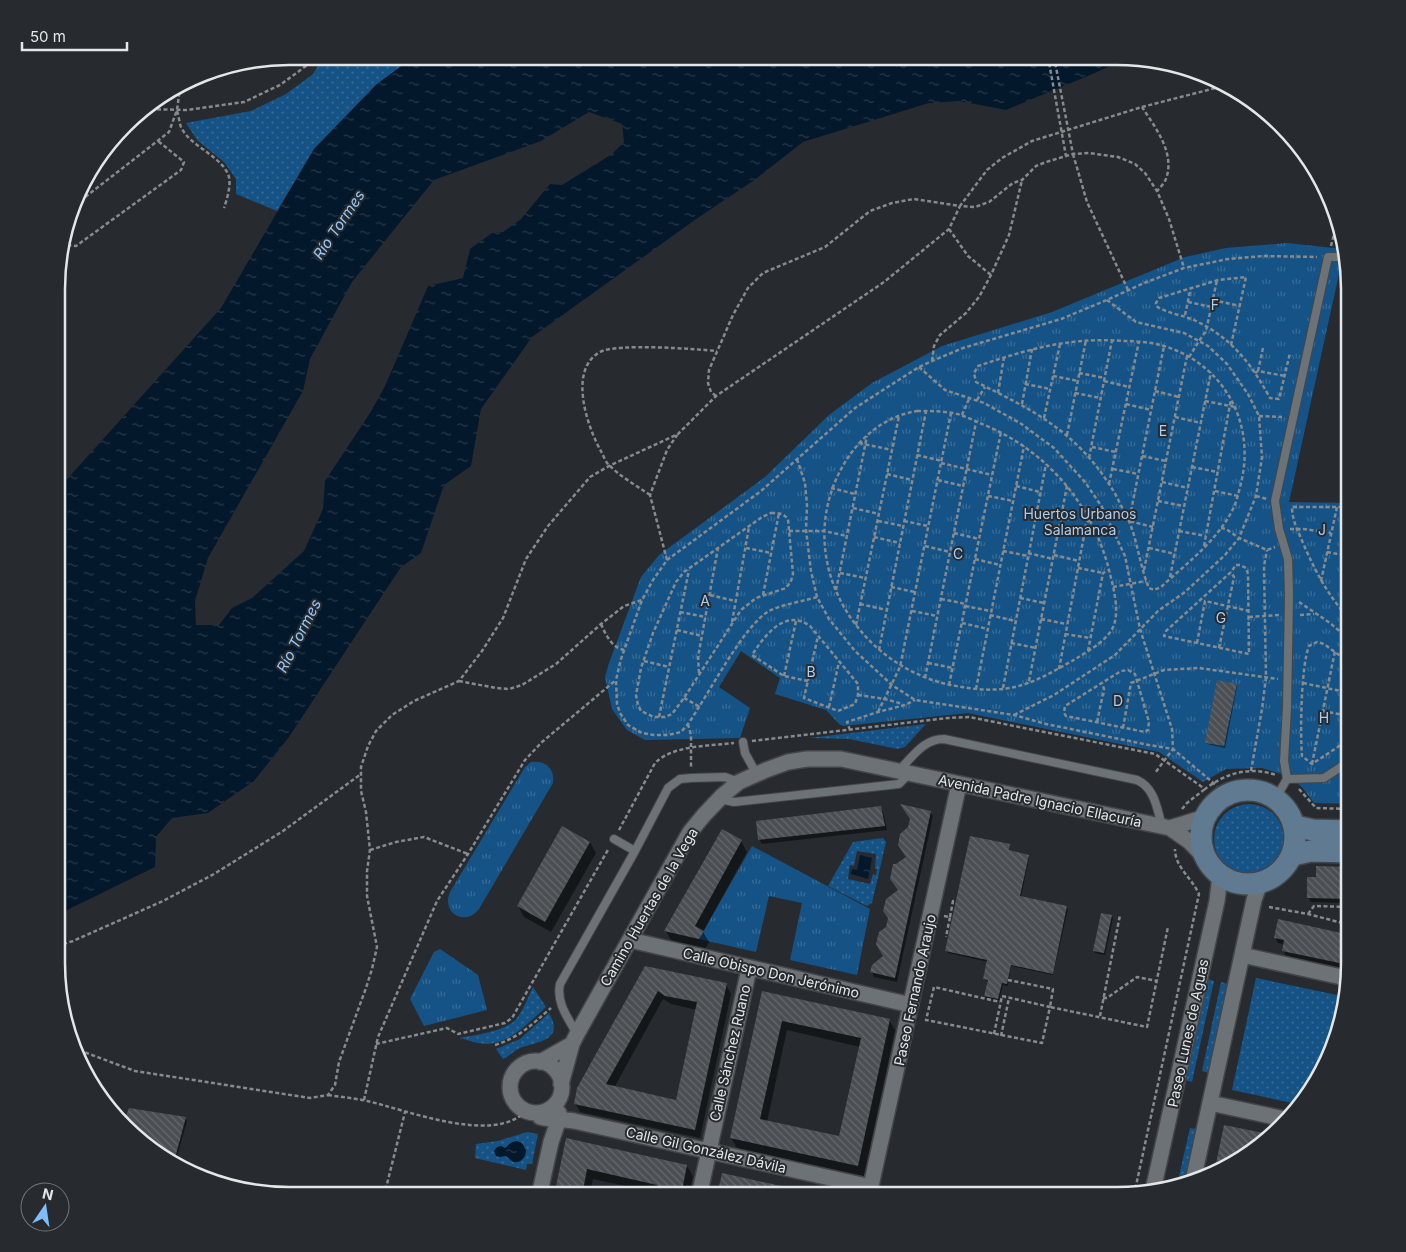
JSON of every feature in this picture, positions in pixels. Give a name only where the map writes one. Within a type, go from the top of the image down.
[{"type":"main road","points":[[1248,790],[1266,793],[1276,798],[1287,810],[1295,826],[1296,836],[1293,855],[1285,868],[1274,878],[1260,884],[1246,885],[1220,876],[1206,859],[1201,845],[1201,831],[1205,818],[1215,803],[1230,793],[1248,790]]},
{"type":"main road","points":[[1295,826],[1313,830],[1341,831]]},
{"type":"main road","points":[[1293,855],[1311,851],[1341,852]]},
{"type":"street","name":"Avenida Padre Ignacio Ellacuría","points":[[739,782],[756,773],[788,762],[826,758],[850,761],[1169,832],[1190,842],[1206,859]]},
{"type":"street","name":"Camino Huertas de la Vega","points":[[542,1187],[551,1142],[559,1119],[561,1089],[574,1039],[690,832],[719,798],[739,782]]},
{"type":"street","name":"Paseo Fernando Araujo","points":[[871,1187],[959,784]]},
{"type":"street","name":"Avenida Padre Ignacio Ellacuría","points":[[1169,832],[1205,818]]},
{"type":"street","name":"Paseo Lunes de Aguas","points":[[1154,1184],[1217,901],[1220,876]]},
{"type":"street","points":[[1194,1173],[1254,900],[1260,884]]},
{"type":"street","name":"Calle Obispo Don Jerónimo","points":[[630,940],[911,1005]]},
{"type":"street","points":[[1242,955],[1341,977]]},
{"type":"street","name":"Calle Sánchez Ruano","points":[[701,1187],[749,968]]},
{"type":"street","points":[[540,1062],[574,1039]]},
{"type":"street","points":[[532,1113],[551,1108],[555,1104],[561,1089],[555,1070],[548,1064],[540,1062],[524,1064],[512,1076],[510,1084],[514,1100],[519,1107],[546,1122],[551,1142]]},
{"type":"street","points":[[1210,1103],[1278,1118]]},
{"type":"street","name":"Calle Gil González Dávila","points":[[532,1113],[554,1121],[559,1119],[574,1121],[708,1151],[854,1187]]},
{"type":"lane","points":[[1276,798],[1287,779],[1284,760],[1289,596],[1288,558],[1279,529],[1275,501],[1328,258],[1339,257]]},
{"type":"lane","points":[[719,798],[734,802],[900,784],[904,772],[925,744],[936,739],[944,739],[1137,780],[1151,790],[1169,832]]},
{"type":"lane","points":[[743,742],[745,753],[756,773]]},
{"type":"lane","points":[[1287,779],[1324,778],[1341,767]]},
{"type":"lane","points":[[574,1039],[560,1003],[560,984],[635,851],[668,788],[680,779],[691,778],[725,777],[739,782]]},
{"type":"lane","points":[[614,839],[635,851]]},
{"type":"path","points":[[155,109],[187,110],[244,102],[280,85],[307,65]]},
{"type":"path","points":[[1049,65],[1066,156]]},
{"type":"path","points":[[1056,65],[1073,154],[1087,202],[1128,290]]},
{"type":"path","points":[[667,560],[650,495],[667,450],[678,434],[716,396],[884,282],[949,229],[960,206],[987,170],[1002,158],[1032,141],[1142,107],[1217,88]]},
{"type":"path","points":[[84,198],[169,132],[177,110],[179,94]]},
{"type":"path","points":[[1142,107],[1162,137],[1166,148],[1168,167],[1165,181],[1157,191]]},
{"type":"path","points":[[177,110],[181,128],[196,144],[220,163],[229,177],[224,208]]},
{"type":"path","points":[[69,245],[76,246],[181,170],[184,162],[158,141]]},
{"type":"path","points":[[716,396],[711,392],[708,383],[709,370],[732,315],[748,288],[764,273],[825,247],[870,212],[892,203],[914,199],[975,207],[989,202],[1013,183],[1022,180],[1036,166],[1046,162],[1073,154],[1089,153],[1118,157],[1135,164],[1145,173],[1157,191],[1169,219],[1184,268]]},
{"type":"path","points":[[932,361],[934,346],[940,334],[966,313],[979,296],[991,275],[1009,235],[1022,180]]},
{"type":"path","points":[[949,229],[968,256],[991,275]]},
{"type":"path","points":[[818,597],[770,610],[759,618],[737,647],[700,707],[681,732],[668,735],[642,733],[628,725],[620,714],[617,704],[616,680],[624,650],[642,600],[667,560],[761,491],[855,408],[919,367],[932,361],[963,348],[1061,319],[1184,268],[1228,259],[1263,256],[1328,258],[1334,234]]},
{"type":"path","points":[[1231,345],[1246,277],[1218,280],[1159,298],[1156,306],[1160,309],[1185,316],[1207,328],[1231,345],[1248,361],[1273,400],[1279,399],[1290,353]]},
{"type":"path","points":[[1144,572],[1188,357],[1207,328],[1218,280]]},
{"type":"path","points":[[1185,316],[1190,287]]},
{"type":"path","points":[[1014,715],[1054,695],[1115,654],[1158,611],[1185,592],[1225,555],[1239,538],[1256,496],[1262,457],[1259,416],[1248,394],[1227,364],[1208,346],[1184,333],[1136,322],[1107,300]]},
{"type":"path","points":[[1213,300],[1240,306]]},
{"type":"path","points":[[1188,302],[1212,307]]},
{"type":"path","points":[[1067,435],[1086,340]]},
{"type":"path","points":[[1086,340],[1112,340],[1164,346],[1188,357],[1211,372],[1231,399],[1243,434],[1245,463],[1238,496],[1233,509],[1212,540],[1161,587],[1154,590],[1149,588],[1146,581],[1136,537],[1129,521],[1109,484],[1089,458],[1067,435],[1044,418],[1022,404],[976,382],[974,374],[978,366],[1032,348],[1086,340]]},
{"type":"path","points":[[1089,458],[1112,340]]},
{"type":"path","points":[[1109,484],[1139,342]]},
{"type":"path","points":[[1044,418],[1060,343]]},
{"type":"path","points":[[1129,521],[1164,346]]},
{"type":"path","points":[[650,495],[609,466],[594,440],[585,414],[582,391],[589,362],[600,352],[621,347],[717,351]]},
{"type":"path","points":[[1022,404],[1032,348]]},
{"type":"path","points":[[1255,373],[1258,370],[1263,348]]},
{"type":"path","points":[[998,393],[1004,357]]},
{"type":"path","points":[[919,367],[945,390],[977,400],[1020,423],[1054,448],[1085,482],[1102,507],[1125,556],[1140,629],[1172,729],[1173,748],[1155,773]]},
{"type":"path","points":[[1258,370],[1285,376]]},
{"type":"path","points":[[1170,579],[1211,372]]},
{"type":"path","points":[[1079,373],[1129,386]]},
{"type":"path","points":[[1053,376],[1078,381]]},
{"type":"path","points":[[1025,384],[1050,389]]},
{"type":"path","points":[[977,400],[985,387]]},
{"type":"path","points":[[1155,392],[1179,397]]},
{"type":"path","points":[[1075,393],[1101,398]]},
{"type":"path","points":[[962,416],[970,398]]},
{"type":"path","points":[[1204,548],[1231,399]]},
{"type":"path","points":[[1205,401],[1235,407]]},
{"type":"path","points":[[1126,404],[1151,410]]},
{"type":"path","points":[[879,650],[926,411]]},
{"type":"path","points":[[926,411],[962,416],[1001,431],[1024,446],[1046,464],[1067,486],[1089,519],[1106,557],[1113,587],[1114,624],[1110,632],[1087,652],[1058,669],[1015,687],[976,689],[949,685],[925,678],[900,667],[879,650],[846,612],[833,584],[825,554],[824,531],[827,502],[843,465],[858,443],[885,421],[904,413],[926,411]]},
{"type":"path","points":[[878,712],[900,667],[951,413]]},
{"type":"path","points":[[856,625],[899,416]]},
{"type":"path","points":[[1259,416],[1294,418]]},
{"type":"path","points":[[1175,417],[1201,423]]},
{"type":"path","points":[[925,678],[976,421]]},
{"type":"path","points":[[949,685],[1001,431]]},
{"type":"path","points":[[328,1095],[335,1086],[339,1062],[372,970],[376,946],[367,896],[367,871],[370,850],[366,812],[361,791],[361,767],[368,746],[376,731],[392,715],[414,701],[459,680],[482,652],[504,618],[526,559],[548,526],[590,478],[609,466],[678,434]]},
{"type":"path","points":[[836,591],[867,434]]},
{"type":"path","points":[[858,443],[892,450]]},
{"type":"path","points":[[976,689],[1024,446]]},
{"type":"path","points":[[1092,447],[1116,452]]},
{"type":"path","points":[[917,455],[992,475]]},
{"type":"path","points":[[1142,456],[1166,461]]},
{"type":"path","points":[[797,459],[805,483],[807,505],[806,530],[811,571],[818,597],[829,619],[855,651],[892,685],[915,700],[1014,715],[1046,724],[1173,748],[1217,786]]},
{"type":"path","points":[[1003,688],[1046,464]]},
{"type":"path","points":[[1192,466],[1218,472]]},
{"type":"path","points":[[1112,469],[1138,474]]},
{"type":"path","points":[[887,474],[912,480]]},
{"type":"path","points":[[938,480],[963,486]]},
{"type":"path","points":[[1162,482],[1188,488]]},
{"type":"path","points":[[1016,486],[1040,492]]},
{"type":"path","points":[[1029,682],[1067,486]]},
{"type":"path","points":[[832,488],[856,494]]},
{"type":"path","points":[[1214,491],[1238,496]]},
{"type":"path","points":[[988,496],[1013,501]]},
{"type":"path","points":[[1158,501],[1184,506]]},
{"type":"path","points":[[1341,507],[1292,507],[1292,517],[1315,571],[1330,597],[1341,609]]},
{"type":"path","points":[[1321,582],[1337,507]]},
{"type":"path","points":[[853,508],[879,514]]},
{"type":"path","points":[[771,513],[779,513],[785,515],[788,519],[793,574],[791,581],[786,588],[756,598],[741,610],[672,714],[659,717],[646,715],[638,705],[636,695],[643,661],[653,633],[676,582],[689,569],[750,525],[771,513]]},
{"type":"path","points":[[763,595],[779,513]]},
{"type":"path","points":[[1058,669],[1086,525],[1089,519]]},
{"type":"path","points":[[904,520],[928,526]]},
{"type":"path","points":[[877,521],[903,526]]},
{"type":"path","points":[[1129,521],[1153,527]]},
{"type":"path","points":[[731,625],[750,525]]},
{"type":"path","points":[[1221,528],[1267,550],[1283,545]]},
{"type":"path","points":[[1293,529],[1331,533]]},
{"type":"path","points":[[789,531],[824,531],[847,536]]},
{"type":"path","points":[[1180,531],[1206,536]]},
{"type":"path","points":[[954,533],[979,539]]},
{"type":"path","points":[[874,537],[900,543]]},
{"type":"path","points":[[924,546],[950,552]]},
{"type":"path","points":[[699,674],[698,657],[718,548]]},
{"type":"path","points":[[746,548],[771,553]]},
{"type":"path","points":[[1149,548],[1175,554]]},
{"type":"path","points":[[1251,771],[1266,677],[1264,566],[1267,550]]},
{"type":"path","points":[[1003,551],[1079,561]]},
{"type":"path","points":[[1327,552],[1341,554]]},
{"type":"path","points":[[975,559],[1000,565]]},
{"type":"path","points":[[1236,565],[1240,565],[1246,568],[1248,574],[1249,654],[1164,636],[1166,631],[1231,572],[1236,565]]},
{"type":"path","points":[[1078,568],[1102,573],[1109,570]]},
{"type":"path","points":[[659,717],[689,569]]},
{"type":"path","points":[[1219,648],[1234,577],[1231,572]]},
{"type":"path","points":[[840,573],[865,578]]},
{"type":"path","points":[[1087,652],[1102,573]]},
{"type":"path","points":[[1113,587],[1146,581]]},
{"type":"path","points":[[891,587],[915,592]]},
{"type":"path","points":[[710,595],[736,601]]},
{"type":"path","points":[[1289,596],[1341,632]]},
{"type":"path","points":[[1020,598],[1044,603]]},
{"type":"path","points":[[941,599],[991,611]]},
{"type":"path","points":[[1201,599],[1205,602],[1249,611]]},
{"type":"path","points":[[459,680],[496,688],[509,689],[522,685],[556,664],[624,606],[642,600]]},
{"type":"path","points":[[1197,643],[1205,602]]},
{"type":"path","points":[[860,604],[887,610]]},
{"type":"path","points":[[912,611],[938,616]]},
{"type":"path","points":[[680,612],[706,617]]},
{"type":"path","points":[[990,615],[1016,621]]},
{"type":"path","points":[[1249,617],[1253,616]]},
{"type":"path","points":[[1041,619],[1067,624]]},
{"type":"path","points":[[808,681],[784,676],[752,655],[763,637],[775,626],[788,620],[804,622],[810,626],[858,684],[858,695],[855,704],[838,710],[804,698],[808,681],[818,636]]},
{"type":"path","points":[[784,676],[796,621]]},
{"type":"path","points":[[962,623],[988,629]]},
{"type":"path","points":[[601,624],[607,639],[619,649],[624,650]]},
{"type":"path","points":[[676,630],[702,636]]},
{"type":"path","points":[[1065,634],[1090,638]]},
{"type":"path","points":[[1312,764],[1302,756],[1301,745],[1302,686],[1306,653],[1309,646],[1317,642],[1324,644],[1341,656]]},
{"type":"path","points":[[1011,643],[1036,648]]},
{"type":"path","points":[[1312,764],[1335,651]]},
{"type":"path","points":[[643,661],[669,666]]},
{"type":"path","points":[[829,707],[839,662]]},
{"type":"path","points":[[928,662],[953,668]]},
{"type":"path","points":[[1123,728],[1131,683],[1154,673],[1164,670],[1199,668],[1266,677]]},
{"type":"path","points":[[1128,670],[1135,674],[1137,680],[1149,722],[1146,732],[1066,716],[1064,714],[1065,706],[1121,671],[1128,670]]},
{"type":"path","points":[[364,1100],[378,1037],[437,901],[525,760],[542,742],[616,680]]},
{"type":"path","points":[[1097,722],[1104,689],[1102,683]]},
{"type":"path","points":[[1302,686],[1341,691]]},
{"type":"path","points":[[858,695],[885,699],[905,705]]},
{"type":"path","points":[[684,698],[700,707]]},
{"type":"path","points":[[850,730],[847,722],[905,705],[915,700]]},
{"type":"path","points":[[1323,711],[1341,714]]},
{"type":"path","points":[[688,724],[691,735],[691,769]]},
{"type":"path","points":[[1312,764],[1341,744]]},
{"type":"path","points":[[65,944],[163,901],[214,874],[283,831],[361,774]]},
{"type":"path","points":[[1295,786],[1316,808],[1341,809]]},
{"type":"path","points":[[1181,811],[1182,807],[1205,789]]},
{"type":"path","points":[[1136,1186],[1199,894],[1194,882],[1180,866],[1176,858],[1169,832]]},
{"type":"path","points":[[370,850],[396,842],[424,837],[468,854]]},
{"type":"path","points":[[946,937],[953,901],[956,902]]},
{"type":"path","points":[[1308,914],[1314,906],[1341,907]]},
{"type":"path","points":[[1270,907],[1341,923]]},
{"type":"path","points":[[1100,1016],[1120,915]]},
{"type":"path","points":[[943,916],[950,917]]},
{"type":"path","points":[[994,1034],[1002,996],[1147,1027],[1168,927]]},
{"type":"path","points":[[1104,998],[1107,998],[1137,977],[1157,981]]},
{"type":"path","points":[[1000,1002],[934,987],[926,1020],[1042,1043],[1054,989],[1008,980]]},
{"type":"path","points":[[1001,1036],[1009,998]]},
{"type":"path","points":[[495,1046],[519,1036],[552,1007]]},
{"type":"path","points":[[376,1044],[447,1028],[458,1034]]},
{"type":"path","points":[[84,1052],[134,1071],[310,1098],[328,1095],[364,1100],[435,1120],[477,1125],[500,1125],[532,1113]]},
{"type":"path","points":[[386,1187],[405,1112]]},
{"type":"green space","points":[[319,65],[403,65],[377,84],[314,149],[277,211],[236,194],[236,179],[224,162],[197,140],[186,123],[251,111],[286,94],[312,75]]},
{"type":"green space","name":"Huertos Urbanos Salamanca","points":[[1287,243],[1337,248],[1340,269],[1289,502],[1341,503],[1341,804],[1314,803],[1302,787],[1288,776],[1262,768],[1226,769],[1203,782],[1159,752],[968,713],[843,726],[826,710],[775,694],[780,678],[741,651],[719,687],[750,708],[740,738],[645,740],[627,730],[612,709],[605,677],[641,577],[659,555],[765,477],[829,415],[872,383],[942,346],[1052,312],[1185,257],[1226,248]]},
{"type":"green space","points":[[926,724],[905,747],[898,749],[849,739],[809,738]]},
{"type":"green space","points":[[531,762],[541,762],[548,766],[553,774],[553,783],[479,909],[467,917],[456,915],[449,906],[450,892],[525,767]]},
{"type":"green space","points":[[1242,804],[1256,804],[1269,810],[1278,819],[1284,832],[1282,852],[1274,864],[1256,874],[1242,874],[1229,868],[1220,859],[1214,846],[1214,832],[1220,819],[1229,810]]},
{"type":"green space","points":[[883,838],[886,842],[872,903],[867,906],[828,886],[853,842]],"holes":[[[857,851],[876,854],[876,875],[873,874],[870,884],[848,879],[850,865],[854,866]]]},
{"type":"green space","points":[[752,846],[870,909],[857,975],[790,960],[802,903],[769,896],[756,952],[699,939]]},
{"type":"green space","points":[[440,949],[478,975],[487,1010],[424,1026],[410,999],[434,952]]},
{"type":"green space","points":[[1256,978],[1339,995],[1329,1035],[1318,1062],[1292,1103],[1232,1090]]},
{"type":"green space","points":[[1208,979],[1214,981],[1192,1082],[1185,1080]]},
{"type":"green space","points":[[1221,982],[1228,984],[1209,1073],[1202,1071]]},
{"type":"green space","points":[[533,987],[546,1007],[512,1036],[496,1043],[487,1044],[459,1038],[491,1032],[513,1022],[522,1011]]},
{"type":"green space","points":[[549,1013],[554,1029],[552,1035],[520,1048],[503,1059],[496,1049],[520,1039]]},
{"type":"green space","points":[[1190,1128],[1196,1129],[1186,1176],[1179,1178]]},
{"type":"green space","points":[[527,1132],[538,1134],[532,1164],[527,1164],[526,1170],[475,1158],[476,1144],[498,1141]]},
{"type":"water","name":"Río Tormes","points":[[403,65],[1112,65],[1006,110],[959,101],[929,103],[803,142],[753,181],[699,217],[532,337],[481,409],[471,466],[444,485],[421,553],[401,567],[289,737],[254,781],[208,813],[172,818],[156,837],[155,867],[65,911],[65,481],[221,308],[314,149],[377,84]],"holes":[[[589,112],[622,124],[624,142],[612,154],[562,185],[550,184],[521,219],[503,232],[492,233],[470,249],[463,278],[428,286],[385,386],[370,413],[325,481],[323,509],[304,551],[252,598],[232,608],[219,625],[196,625],[195,601],[208,558],[303,391],[310,359],[352,282],[434,180],[541,141]]]},
{"type":"water","points":[[860,855],[872,858],[868,879],[851,874],[852,869],[857,870]]},
{"type":"water","points":[[512,1142],[522,1143],[526,1150],[521,1161],[513,1162],[506,1156],[496,1156],[494,1151],[497,1147],[505,1148]]},
{"type":"building","points":[[1217,680],[1237,684],[1224,746],[1205,743]]},
{"type":"building","points":[[900,804],[931,811],[895,978],[870,972],[872,965],[883,956],[876,944],[879,932],[886,927],[888,918],[883,911],[886,899],[898,890],[890,879],[893,864],[906,857],[898,845],[900,834],[908,827],[910,819]]},
{"type":"building","points":[[881,806],[885,826],[758,840],[756,821]]},
{"type":"building","points":[[562,826],[590,842],[545,922],[517,906]]},
{"type":"building","points":[[722,829],[742,840],[695,926],[704,931],[699,939],[664,931]]},
{"type":"building","points":[[970,836],[1010,844],[1009,850],[1029,855],[1020,896],[1067,906],[1053,974],[1011,965],[1007,984],[1002,983],[998,999],[984,996],[988,980],[983,979],[987,960],[945,951]]},
{"type":"building","points":[[1316,866],[1341,867],[1341,899],[1307,898],[1307,877],[1316,877]]},
{"type":"building","points":[[1101,913],[1112,915],[1104,953],[1093,951]]},
{"type":"building","points":[[1278,919],[1341,933],[1341,963],[1282,951],[1284,940],[1274,938]]},
{"type":"building","points":[[645,966],[727,983],[695,1130],[574,1104],[577,1088]],"holes":[[[658,991],[665,996],[697,1002],[676,1100],[606,1084]]]},
{"type":"building","points":[[762,991],[890,1019],[858,1166],[730,1138]],"holes":[[[782,1021],[861,1038],[839,1136],[760,1119]]]},
{"type":"building","points":[[129,1108],[186,1117],[176,1156],[153,1141],[126,1116]]},
{"type":"building","points":[[1224,1125],[1263,1133],[1229,1157],[1216,1164]]},
{"type":"building","points":[[566,1138],[687,1165],[683,1187],[657,1187],[657,1185],[587,1169],[584,1187],[556,1187]]},
{"type":"building","points":[[722,1173],[786,1187],[719,1187]]},
{"type":"park label","name":"F","points":[[1215,305]]},
{"type":"park label","name":"E","points":[[1163,431]]},
{"type":"park label","name":"J","points":[[1322,530]]},
{"type":"park label","name":"C","points":[[958,554]]},
{"type":"park label","name":"A","points":[[705,601]]},
{"type":"park label","name":"G","points":[[1221,618]]},
{"type":"park label","name":"B","points":[[811,672]]},
{"type":"park label","name":"D","points":[[1118,701]]},
{"type":"park label","name":"H","points":[[1324,718]]}]
